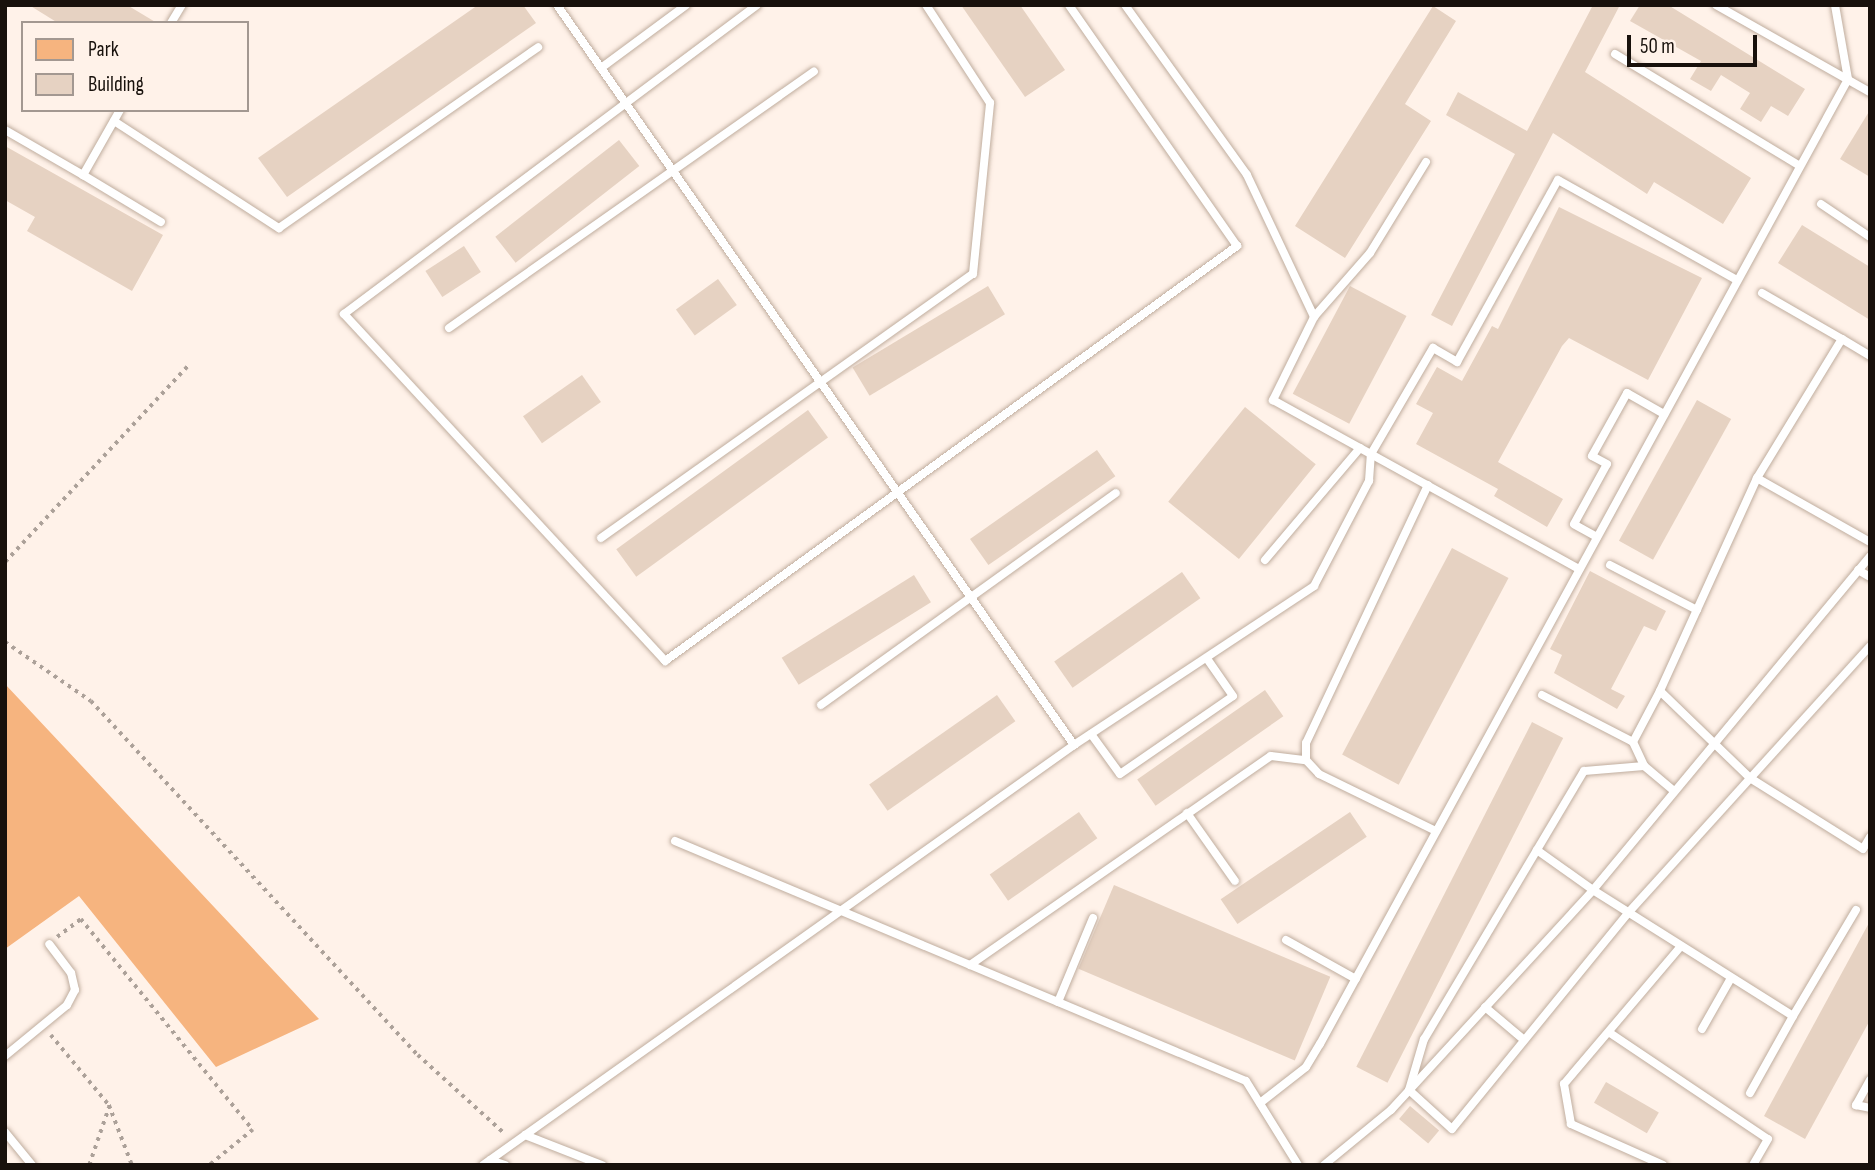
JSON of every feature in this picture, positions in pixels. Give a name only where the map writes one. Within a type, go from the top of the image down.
[{"type":"lane","points":[[172,21],[182,5]]},
{"type":"lane","points":[[558,5],[1074,745]]},
{"type":"lane","points":[[601,68],[685,5]]},
{"type":"lane","points":[[757,5],[344,314],[665,661],[895,491],[1237,246],[1069,5]]},
{"type":"lane","points":[[601,538],[822,385],[973,274],[990,103],[926,5]]},
{"type":"lane","points":[[1125,5],[1247,175],[1314,317]]},
{"type":"lane","points":[[1716,5],[1870,92]]},
{"type":"lane","points":[[1260,1103],[1306,1067],[1848,79],[1835,5]]},
{"type":"lane","points":[[114,121],[279,228],[538,47]]},
{"type":"lane","points":[[1615,54],[1800,166]]},
{"type":"lane","points":[[449,328],[814,71]]},
{"type":"lane","points":[[83,175],[119,112]]},
{"type":"lane","points":[[5,130],[161,222]]},
{"type":"lane","points":[[1426,162],[1370,253],[1314,317],[1273,400],[1579,569]]},
{"type":"lane","points":[[487,1162],[1074,745],[1208,660],[1314,586],[1369,481],[1371,454],[1433,348],[1457,362],[1558,180],[1737,280]]},
{"type":"lane","points":[[1821,204],[1870,237]]},
{"type":"lane","points":[[1762,293],[1870,356]]},
{"type":"lane","points":[[1633,742],[1660,691],[1756,478],[1842,339]]},
{"type":"lane","points":[[1597,537],[1574,524],[1607,464],[1592,456],[1627,393],[1664,414]]},
{"type":"lane","points":[[1265,560],[1360,448]]},
{"type":"lane","points":[[1756,478],[1870,542]]},
{"type":"lane","points":[[1428,485],[1306,743],[1306,760],[1318,774],[1436,831]]},
{"type":"lane","points":[[821,705],[1116,493]]},
{"type":"lane","points":[[1324,1165],[1409,1090],[1593,890],[1870,556]]},
{"type":"lane","points":[[1610,565],[1697,610]]},
{"type":"lane","points":[[1858,570],[1870,578]]},
{"type":"lane","points":[[1409,1090],[1452,1129],[1628,913],[1870,646]]},
{"type":"lane","points":[[1091,734],[1120,774],[1233,696],[1208,660]]},
{"type":"lane","points":[[1660,691],[1750,778],[1866,851],[1870,837]]},
{"type":"lane","points":[[1542,695],[1633,742],[1644,766],[1675,792]]},
{"type":"lane","points":[[970,965],[1271,756],[1306,760]]},
{"type":"lane","points":[[1409,1090],[1424,1039],[1584,771],[1644,766]]},
{"type":"lane","points":[[1187,813],[1236,881]]},
{"type":"lane","points":[[675,841],[1245,1081],[1298,1165]]},
{"type":"lane","points":[[1537,850],[1680,947],[1793,1016]]},
{"type":"lane","points":[[1751,1093],[1856,910]]},
{"type":"lane","points":[[1058,1002],[1093,918]]},
{"type":"lane","points":[[1286,940],[1356,979]]},
{"type":"lane","points":[[5,1056],[43,1025],[75,990],[71,973],[49,944]]},
{"type":"lane","points":[[1663,1165],[1570,1124],[1564,1084],[1610,1033],[1680,947]]},
{"type":"lane","points":[[1702,1029],[1731,978]]},
{"type":"lane","points":[[1485,1007],[1524,1040]]},
{"type":"lane","points":[[1610,1033],[1768,1139],[1753,1165]]},
{"type":"lane","points":[[1870,1080],[1856,1105],[1870,1108]]},
{"type":"lane","points":[[5,1132],[32,1165]]},
{"type":"lane","points":[[525,1135],[601,1165]]},
{"type":"lane","points":[[487,1162],[505,1165]]},
{"type":"path","points":[[5,562],[188,366]]},
{"type":"path","points":[[5,642],[91,701],[418,1055],[514,1143]]},
{"type":"path","points":[[49,944],[81,919],[253,1130],[210,1165]]},
{"type":"path","points":[[43,1025],[109,1105],[132,1165]]},
{"type":"path","points":[[89,1165],[109,1105]]},
{"type":"green space","points":[[5,684],[319,1019],[216,1067],[79,896],[5,949]]},
{"type":"building","points":[[29,5],[127,5],[154,21],[55,21]]},
{"type":"building","points":[[478,5],[523,5],[536,23],[287,197],[258,158]]},
{"type":"building","points":[[961,5],[1020,5],[1065,70],[1025,97]]},
{"type":"building","points":[[1593,5],[1620,5],[1585,72],[1751,178],[1723,224],[1654,182],[1647,194],[1553,133],[1452,326],[1431,315],[1515,154],[1446,115],[1458,92],[1527,131]]},
{"type":"building","points":[[1640,5],[1668,5],[1805,89],[1788,116],[1771,106],[1761,122],[1740,109],[1750,93],[1721,75],[1711,91],[1690,79],[1701,61],[1630,21]]},
{"type":"building","points":[[1433,6],[1456,21],[1405,104],[1431,121],[1345,258],[1295,226]]},
{"type":"building","points":[[1870,110],[1870,177],[1840,159]]},
{"type":"building","points":[[619,140],[639,166],[516,263],[495,237]]},
{"type":"building","points":[[5,146],[163,235],[132,291],[27,231],[35,217],[5,200]]},
{"type":"building","points":[[1559,207],[1702,278],[1648,380],[1569,338],[1562,346],[1498,462],[1563,499],[1547,527],[1494,496],[1498,489],[1416,444],[1433,413],[1416,404],[1437,367],[1462,381],[1492,326],[1498,329]]},
{"type":"building","points":[[1802,225],[1870,267],[1870,320],[1778,263]]},
{"type":"building","points":[[464,246],[481,272],[442,297],[425,271]]},
{"type":"building","points":[[718,279],[737,305],[695,335],[676,310]]},
{"type":"building","points":[[988,286],[1005,314],[870,396],[853,367]]},
{"type":"building","points":[[1350,286],[1407,316],[1349,424],[1293,394]]},
{"type":"building","points":[[582,375],[601,402],[542,443],[523,416]]},
{"type":"building","points":[[1697,400],[1731,419],[1653,560],[1619,541]]},
{"type":"building","points":[[1245,407],[1316,464],[1239,559],[1168,502]]},
{"type":"building","points":[[808,410],[828,438],[636,577],[616,549]]},
{"type":"building","points":[[1097,450],[1115,476],[988,565],[970,539]]},
{"type":"building","points":[[1452,548],[1509,578],[1399,785],[1342,755]]},
{"type":"building","points":[[1590,571],[1666,611],[1656,631],[1644,626],[1611,689],[1625,696],[1617,709],[1554,673],[1562,655],[1550,649]]},
{"type":"building","points":[[1182,572],[1200,598],[1073,688],[1054,661]]},
{"type":"building","points":[[914,575],[931,602],[799,685],[782,658]]},
{"type":"building","points":[[1265,690],[1283,716],[1156,806],[1137,779]]},
{"type":"building","points":[[997,695],[1015,721],[888,811],[869,784]]},
{"type":"building","points":[[1532,722],[1563,738],[1387,1083],[1356,1067]]},
{"type":"building","points":[[1079,812],[1097,838],[1008,901],[990,875]]},
{"type":"building","points":[[1350,812],[1367,837],[1237,924],[1221,899]]},
{"type":"building","points":[[1114,885],[1330,977],[1295,1061],[1078,969]]},
{"type":"building","points":[[1870,921],[1870,1020],[1805,1139],[1764,1116]]},
{"type":"building","points":[[1606,1082],[1659,1112],[1647,1133],[1594,1103]]},
{"type":"building","points":[[1410,1106],[1439,1130],[1428,1143],[1399,1119]]}]
